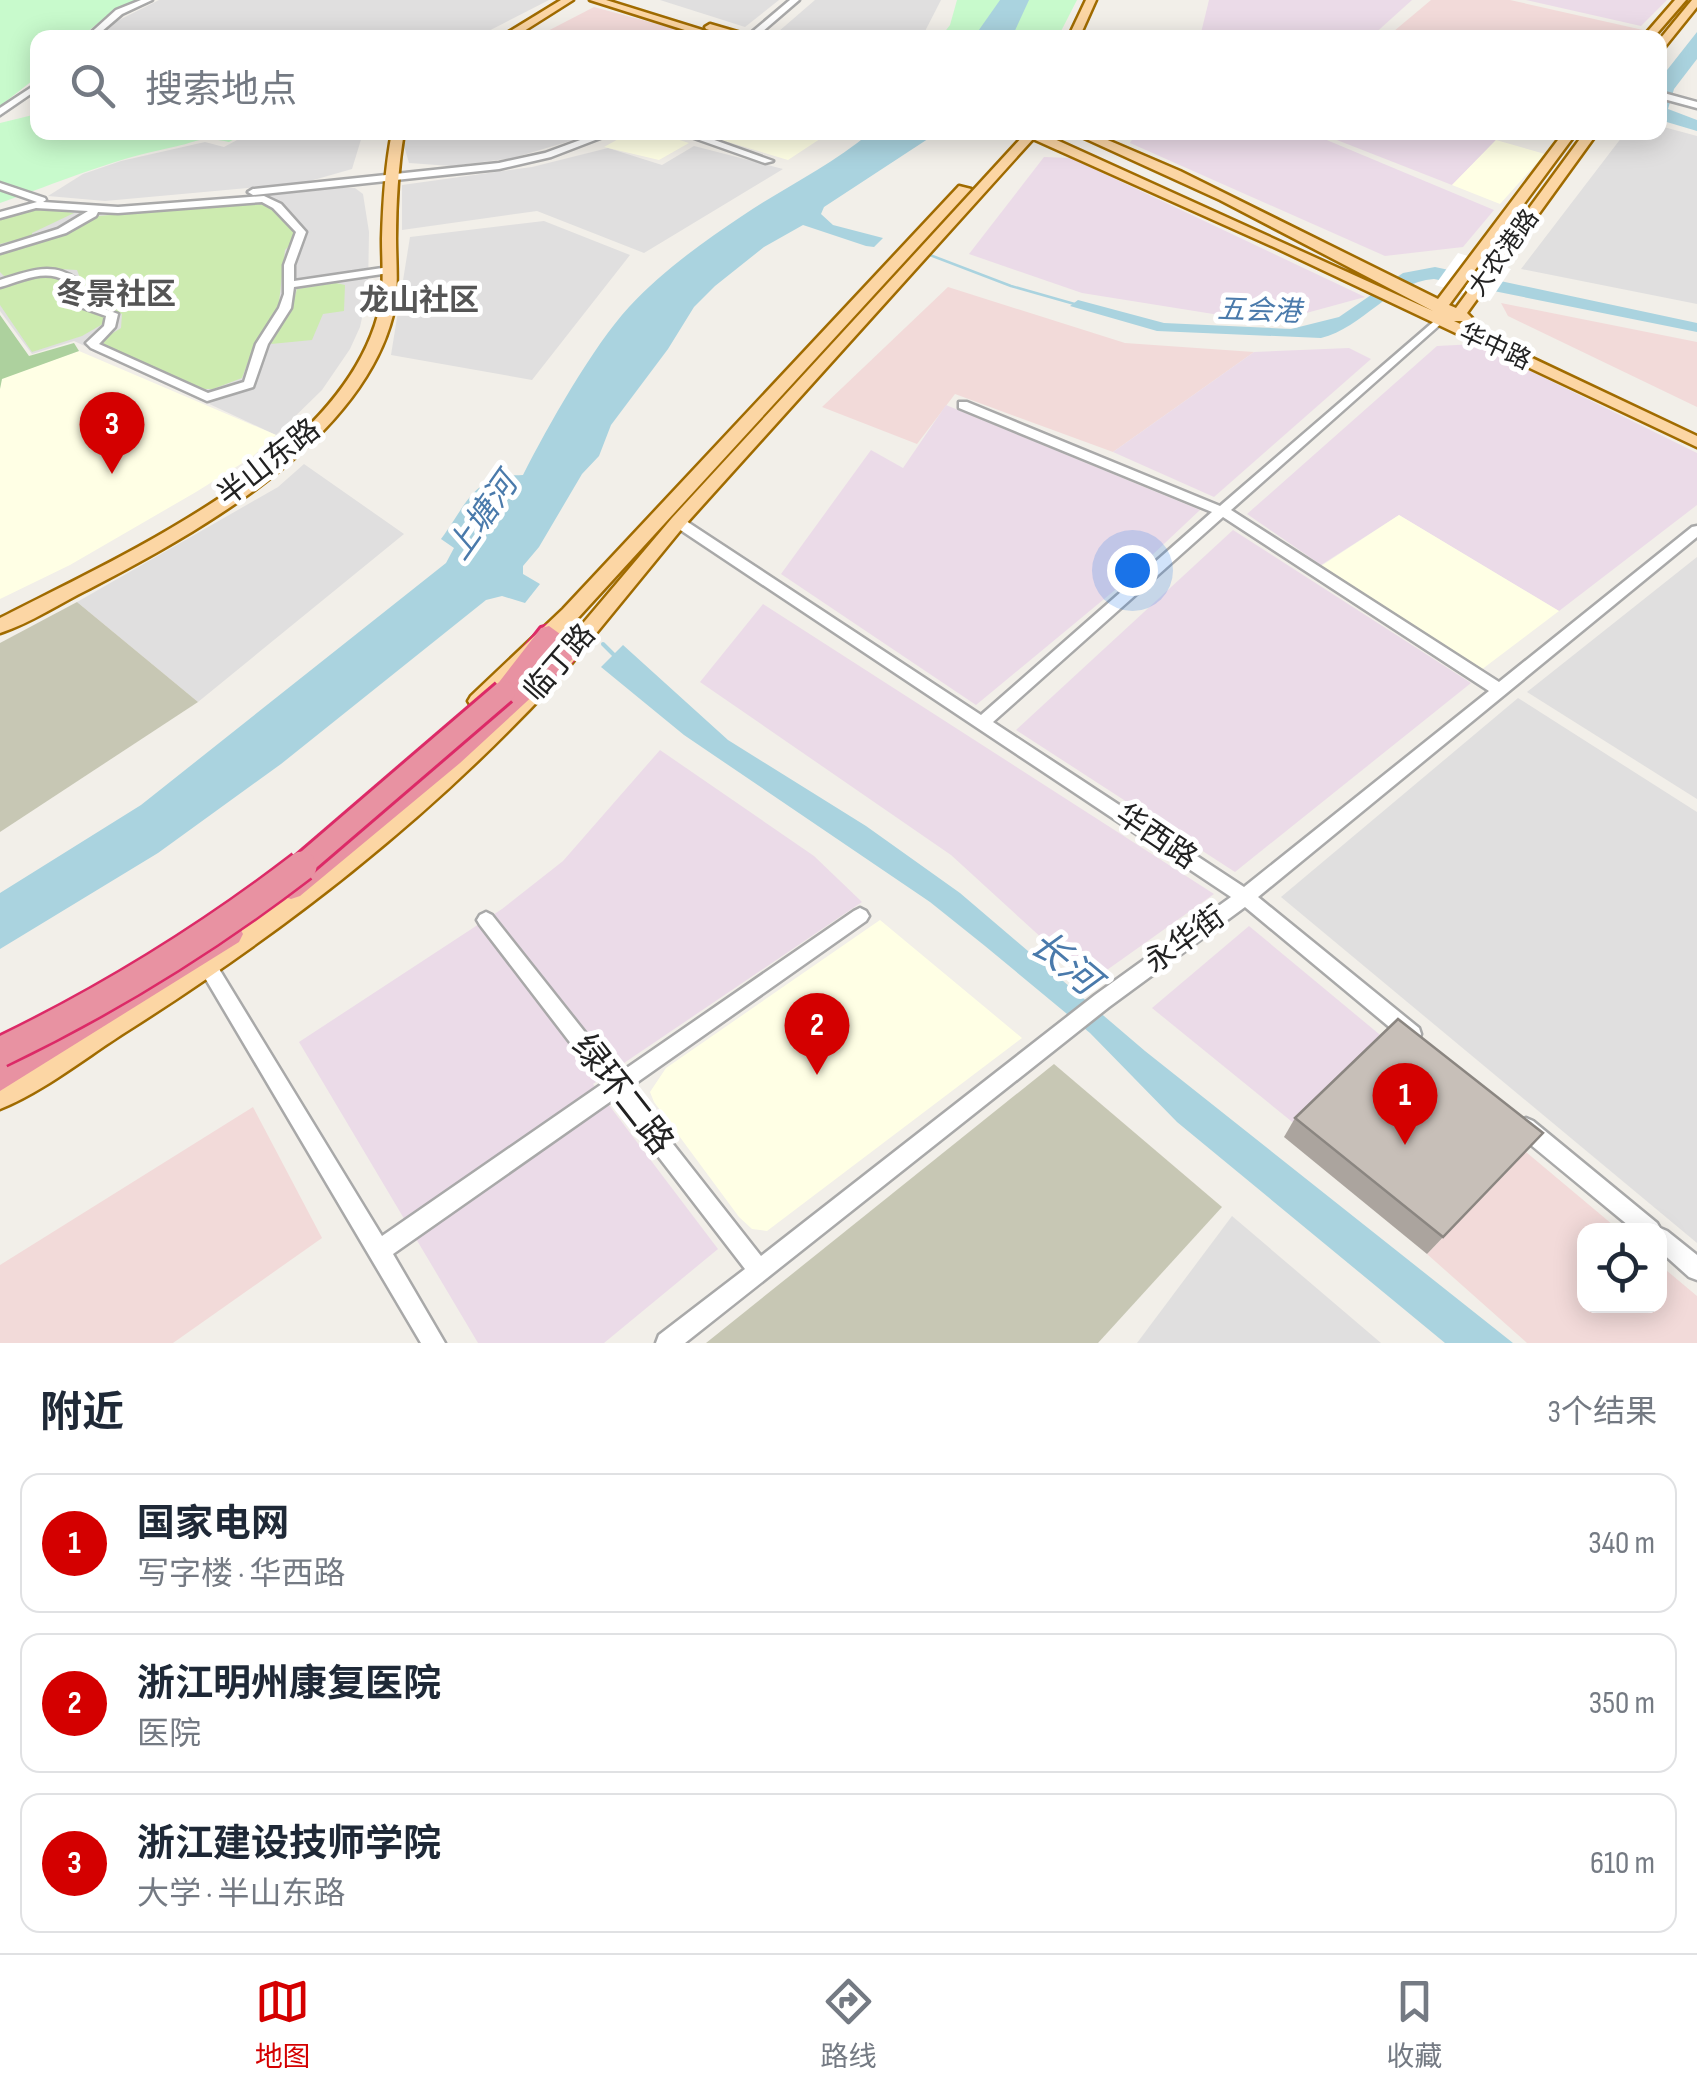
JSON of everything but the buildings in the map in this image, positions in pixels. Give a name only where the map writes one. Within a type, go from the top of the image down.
[{"type":"highway","points":[[0,1078],[213,947],[323,864],[511,695],[549,634]]},
{"type":"highway","points":[[0,1053],[148,976],[250,908],[578,644]]},
{"type":"main road","points":[[517,30],[568,0]]},
{"type":"main road","points":[[528,30],[578,0]]},
{"type":"main road","points":[[594,0],[696,30]]},
{"type":"main road","points":[[621,0],[721,30]]},
{"type":"main road","points":[[1076,30],[1091,0]]},
{"type":"main road","points":[[1092,30],[1106,0]]},
{"type":"main road","points":[[1654,30],[1681,0]]},
{"type":"main road","points":[[1667,37],[1697,0]]},
{"type":"main road","name":"半山东路","points":[[0,626],[157,543],[259,477],[315,432],[368,357],[384,320],[387,140]]},
{"type":"main road","name":"半山东路","points":[[384,178],[396,140]]},
{"type":"main road","name":"临丁路","points":[[0,1053],[172,945],[312,845],[378,792],[549,634],[1024,140]]},
{"type":"main road","name":"临丁路","points":[[0,1097],[207,965],[410,814],[498,734],[678,522],[1025,140]]},
{"type":"main road","name":"华中路","points":[[1047,140],[1413,301],[1444,307],[1697,442]]},
{"type":"main road","name":"华中路","points":[[1048,140],[1280,234],[1314,243]]},
{"type":"main road","name":"华中路","points":[[1079,140],[1280,234],[1294,250]]},
{"type":"main road","name":"华中路","points":[[1096,140],[1188,180],[1314,243],[1376,284]]},
{"type":"main road","name":"大农港路","points":[[1444,307],[1566,140]]},
{"type":"main road","name":"大农港路","points":[[1458,315],[1586,140]]},
{"type":"main road","name":"半山东路","points":[[0,615],[146,540],[250,475],[282,449],[327,400],[364,343],[375,316],[384,271]]},
{"type":"main road","name":"华中路","points":[[1444,307],[1697,428]]},
{"type":"street","points":[[98,30],[118,12],[148,0]]},
{"type":"street","points":[[758,30],[795,0]]},
{"type":"street","points":[[0,112],[30,91]]},
{"type":"street","points":[[1667,97],[1697,104]]},
{"type":"street","points":[[0,186],[28,198],[93,208],[500,166],[590,140]]},
{"type":"street","points":[[705,140],[768,161]]},
{"type":"street","points":[[0,215],[36,205],[181,208],[256,199],[271,202],[301,232],[289,264],[285,308],[262,344],[249,384],[207,397],[94,346],[92,343],[109,327],[112,314],[70,300],[72,280],[67,275],[49,271],[0,284]]},
{"type":"street","points":[[0,250],[62,231],[93,208]]},
{"type":"street","points":[[289,285],[384,271]]},
{"type":"street","points":[[983,722],[1223,511],[1444,307]]},
{"type":"street","points":[[963,405],[1223,511],[1498,689]]},
{"type":"street","name":"华西路","points":[[678,522],[1244,896],[1425,1045]]},
{"type":"street","name":"永华街","points":[[667,1343],[1102,1001],[1244,896],[1697,530]]},
{"type":"street","points":[[379,1251],[860,916]]},
{"type":"street","name":"绿环二路","points":[[486,920],[758,1270]]},
{"type":"street","points":[[207,965],[434,1343]]},
{"type":"street","points":[[1515,1119],[1641,1223]]},
{"type":"street","points":[[1667,1244],[1697,1269]]},
{"type":"shaded area","points":[[159,0],[549,0],[491,30],[99,30]]},
{"type":"shaded area","points":[[660,0],[779,0],[745,27]]},
{"type":"shaded area","points":[[815,0],[941,0],[926,30],[780,30]]},
{"type":"shaded area","points":[[1209,0],[1412,0],[1379,30],[1202,30]]},
{"type":"shaded area","points":[[1431,0],[1510,0],[1643,30],[1395,30]]},
{"type":"shaded area","points":[[1526,0],[1667,0],[1641,26]]},
{"type":"shaded area","points":[[594,7],[679,30],[550,30]]},
{"type":"shaded area","points":[[1667,128],[1697,136],[1697,304],[1521,269],[1620,140],[1667,140]]},
{"type":"shaded area","points":[[237,140],[361,140],[352,169],[303,183],[105,201],[48,196],[83,174],[121,161],[205,142],[224,147]]},
{"type":"shaded area","points":[[402,140],[573,140],[513,158],[451,166],[409,163]]},
{"type":"shaded area","points":[[617,140],[689,143],[659,160],[604,147]]},
{"type":"shaded area","points":[[721,140],[818,140],[788,160]]},
{"type":"shaded area","points":[[1327,140],[1494,210],[1463,247],[1385,256],[1130,143]]},
{"type":"shaded area","points":[[1337,140],[1496,140],[1452,185]]},
{"type":"shaded area","points":[[1496,140],[1545,154],[1500,204],[1452,185]]},
{"type":"shaded area","points":[[694,146],[783,169],[644,253],[537,211],[402,230],[402,185],[532,167],[608,148],[662,165]]},
{"type":"shaded area","points":[[1044,157],[1071,158],[1365,297],[1299,315],[1232,317],[1082,293],[969,254]]},
{"type":"shaded area","points":[[355,188],[363,194],[369,232],[368,290],[360,327],[322,390],[276,435],[74,341],[32,354],[0,311],[0,214],[34,203],[111,208]]},
{"type":"shaded area","points":[[544,221],[630,255],[532,380],[391,355],[410,237]]},
{"type":"shaded area","points":[[948,287],[1125,343],[1254,352],[1113,452],[955,394],[917,444],[822,407]]},
{"type":"shaded area","points":[[1501,303],[1697,342],[1697,407],[1508,316]]},
{"type":"shaded area","points":[[1476,344],[1697,453],[1697,505],[1559,611],[1399,515],[1321,565],[1247,514],[1437,346]]},
{"type":"shaded area","points":[[1349,348],[1371,359],[1214,497],[1113,452],[1254,352]]},
{"type":"shaded area","points":[[79,351],[276,435],[252,457],[196,492],[70,565],[0,599],[0,379]]},
{"type":"shaded area","points":[[946,405],[1200,510],[1115,590],[976,705],[781,574],[871,450],[903,468]]},
{"type":"shaded area","points":[[304,464],[404,534],[198,702],[77,602],[278,487]]},
{"type":"shaded area","points":[[1399,515],[1559,611],[1481,670],[1321,566]]},
{"type":"shaded area","points":[[1233,530],[1471,683],[1235,872],[1016,730]]},
{"type":"shaded area","points":[[1697,557],[1697,799],[1527,692]]},
{"type":"shaded area","points":[[77,602],[198,702],[0,832],[0,643]]},
{"type":"shaded area","points":[[763,604],[1214,894],[1090,982],[951,855],[700,682]]},
{"type":"shaded area","points":[[1518,698],[1697,812],[1697,1243],[1281,897]]},
{"type":"shaded area","points":[[660,750],[814,856],[862,902],[593,1084],[718,1249],[604,1343],[478,1343],[299,1042],[502,909],[563,861]]},
{"type":"shaded area","points":[[880,920],[1022,1038],[767,1231],[752,1229],[739,1217],[650,1092],[666,1068]]},
{"type":"shaded area","points":[[1249,926],[1385,1039],[1296,1125],[1152,1008]]},
{"type":"shaded area","points":[[1054,1064],[1222,1207],[1098,1343],[706,1343]]},
{"type":"shaded area","points":[[253,1107],[322,1238],[173,1343],[0,1343],[0,1265]]},
{"type":"shaded area","points":[[1526,1152],[1611,1223],[1577,1223],[1577,1313],[1667,1313],[1667,1271],[1697,1296],[1697,1343],[1527,1343],[1427,1254]]},
{"type":"shaded area","points":[[1232,1216],[1381,1343],[1137,1343]]},
{"type":"green space","points":[[0,0],[139,0],[114,10],[90,30],[30,30],[30,82],[0,106]]},
{"type":"green space","points":[[957,0],[1077,0],[1062,30],[946,30]]},
{"type":"green space","points":[[30,116],[30,140],[204,140],[126,159],[0,203],[0,123]]},
{"type":"green space","points":[[262,202],[298,229],[297,238],[285,250],[278,311],[252,351],[242,378],[213,389],[202,389],[104,346],[103,339],[121,328],[122,314],[82,300],[77,294],[77,270],[42,268],[5,277],[0,272],[0,253],[55,236],[98,216]]},
{"type":"green space","points":[[35,207],[74,213],[32,236],[0,244],[0,218]]},
{"type":"green space","points":[[57,277],[66,285],[58,300],[61,305],[107,316],[108,321],[82,336],[32,352],[0,305],[0,288]]},
{"type":"green space","points":[[345,285],[344,311],[323,314],[312,340],[271,344],[291,310],[297,289]]},
{"type":"green space","points":[[0,315],[29,356],[74,343],[79,351],[2,379],[0,389]]},
{"type":"water","points":[[1000,0],[1029,0],[1015,30],[979,30]]},
{"type":"water","points":[[1697,32],[1697,59],[1674,89],[1668,109],[1697,120],[1697,131],[1667,122],[1667,70]]},
{"type":"water","name":"上塘河","points":[[861,140],[926,140],[824,207],[821,214],[833,225],[883,238],[874,247],[803,225],[764,247],[694,307],[611,425],[599,456],[582,474],[539,547],[523,566],[523,574],[540,584],[525,603],[502,596],[486,600],[281,764],[158,853],[0,949],[0,893],[141,805],[446,563],[454,548],[441,539],[466,502],[493,480],[523,475],[586,364],[641,294],[712,236]]},
{"type":"water","points":[[1435,267],[1697,323],[1697,332],[1434,279],[1404,288],[1350,325],[1321,338],[1157,331],[1070,306],[1078,300],[1164,323],[1291,329],[1339,317],[1403,273]]},
{"type":"water","points":[[623,645],[728,740],[866,826],[960,893],[1145,1051],[1513,1343],[1445,1343],[1177,1122],[1090,1033],[985,946],[930,902],[684,735],[601,667]]},
{"type":"pier","points":[[1458,253],[1511,269],[1490,301],[1435,285]]},
{"type":"waterway","name":"五会港","points":[[930,255],[1011,286],[1078,305]]},
{"type":"waterway","name":"长河","points":[[603,644],[614,655]]},
{"type":"place","name":"浙江建设技师学院","points":[[112,474]]},
{"type":"place","name":"浙江明州康复医院","points":[[817,1075]]},
{"type":"place","name":"国家电网","points":[[1405,1145]]},
{"type":"district","name":"冬景社区","points":[[116,295]]},
{"type":"district","name":"龙山社区","points":[[419,301]]}]
